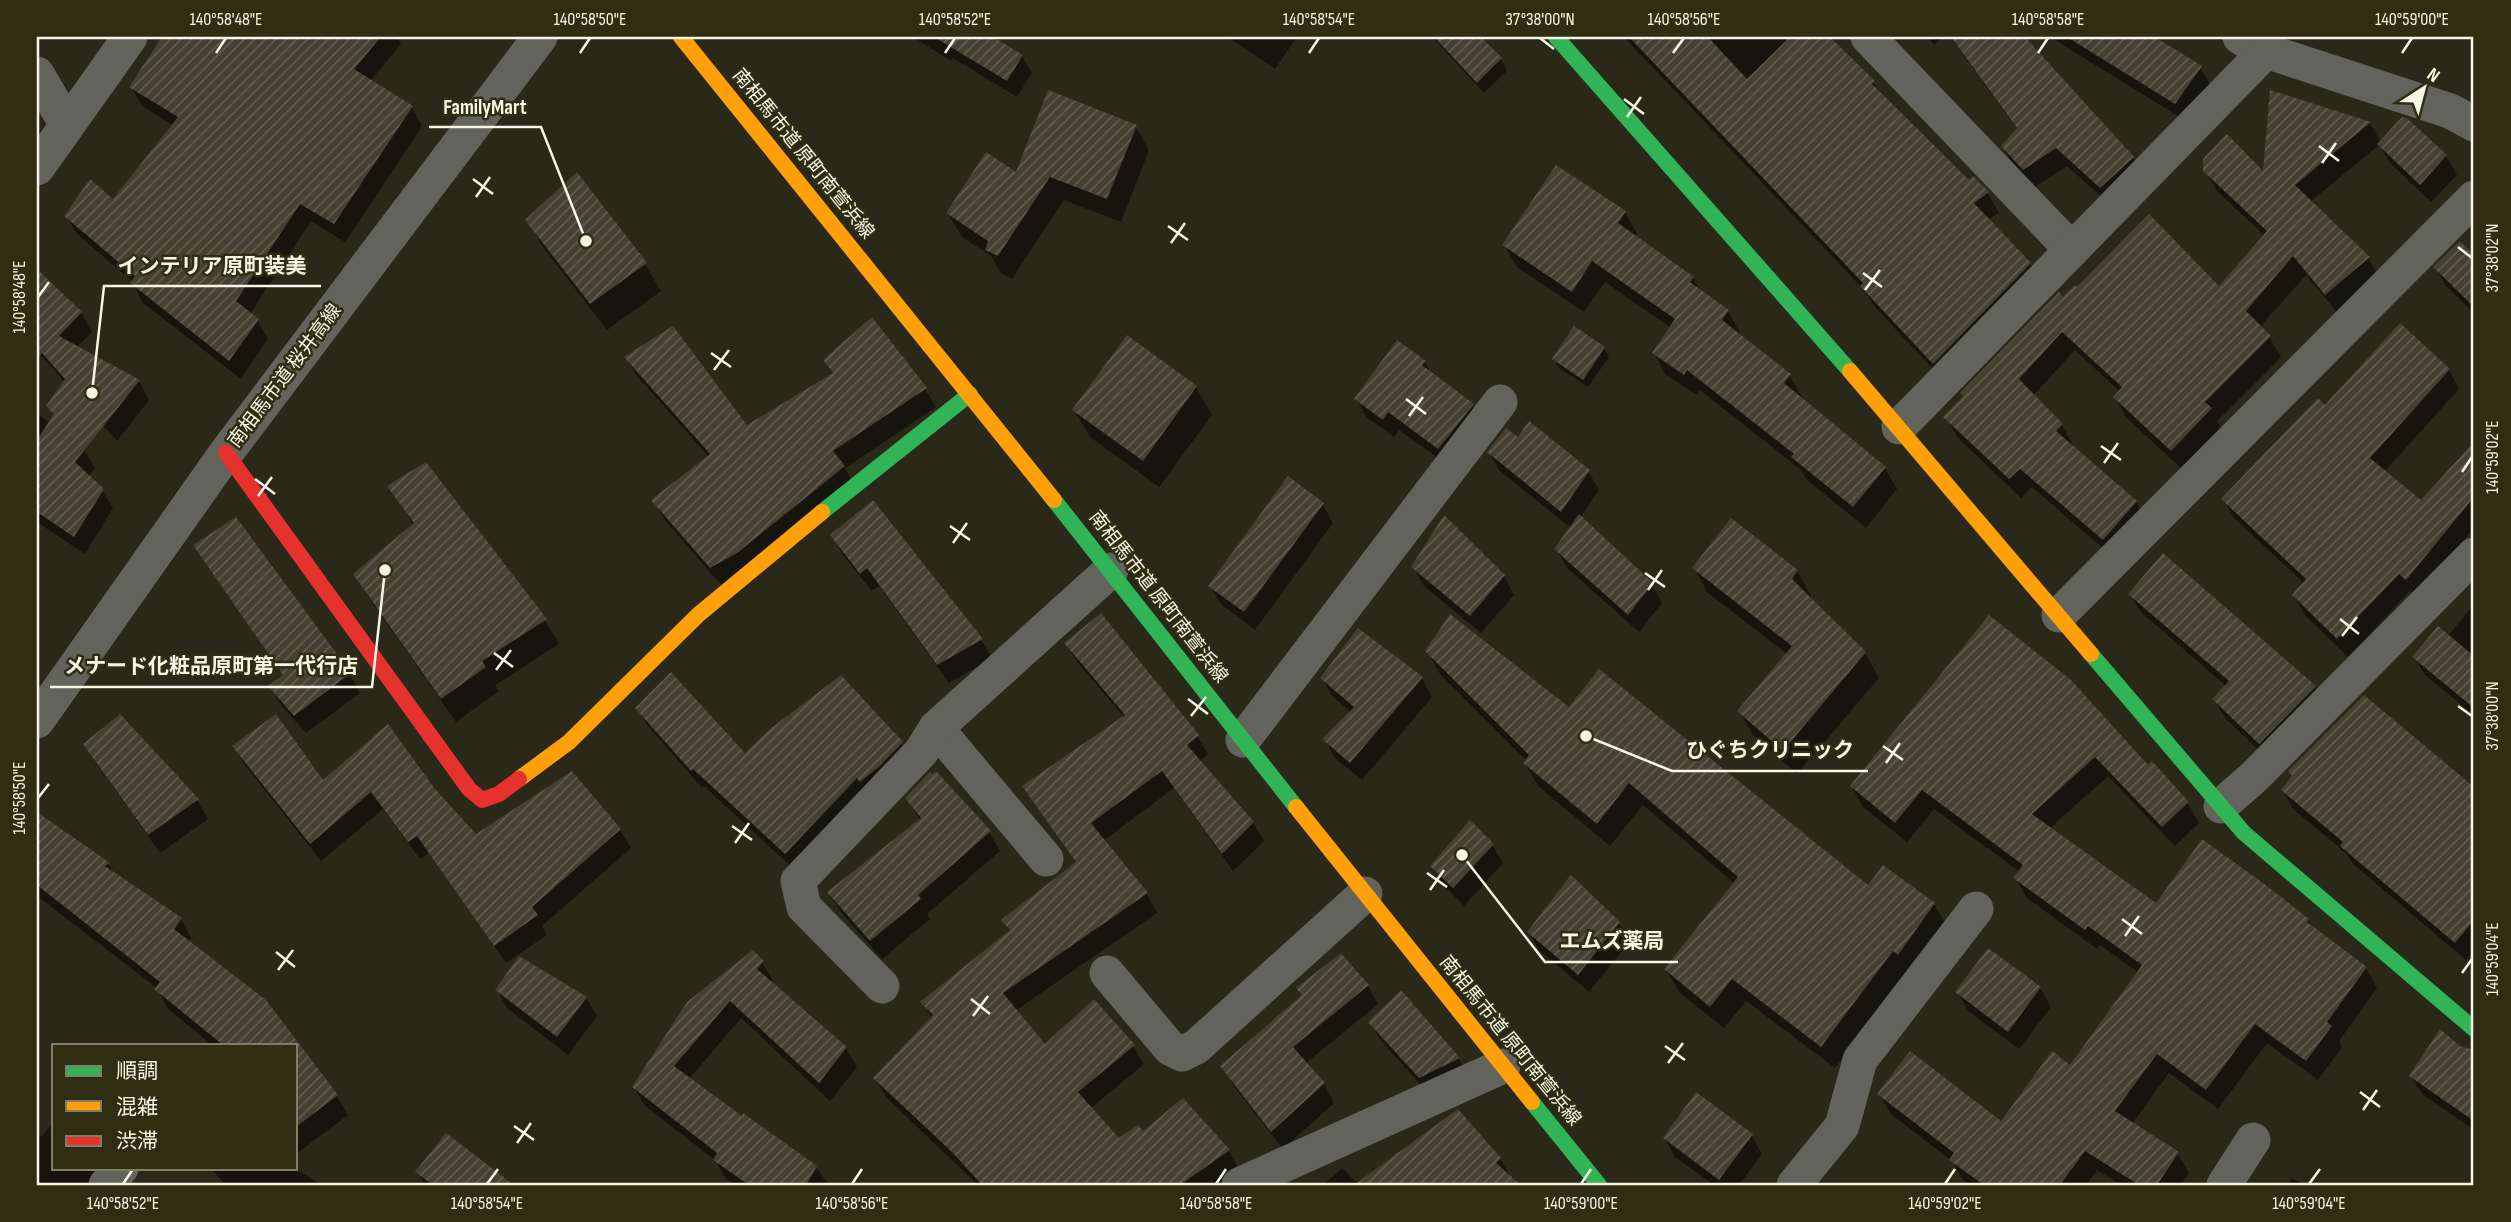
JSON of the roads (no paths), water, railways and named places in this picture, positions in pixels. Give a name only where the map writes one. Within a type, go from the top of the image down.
[{"type":"street","points":[[37,169],[131,37]]},
{"type":"street","name":"南相馬市道 桜井高線","points":[[37,721],[226,453],[540,37]]},
{"type":"street","name":"南相馬市道 原町南萱浜線","points":[[681,37],[1111,570],[1365,894],[1599,1185]]},
{"type":"street","points":[[1556,37],[1899,427],[2244,833],[2474,1028]]},
{"type":"street","points":[[1868,37],[2072,250]]},
{"type":"street","points":[[1899,427],[2072,250],[2253,44],[2450,111],[2474,124]]},
{"type":"street","points":[[37,74],[67,125]]},
{"type":"street","points":[[2059,615],[2474,198]]},
{"type":"street","points":[[226,453],[469,789],[482,800],[499,794],[569,742],[698,615],[768,555],[970,394]]},
{"type":"street","points":[[1243,740],[1500,402]]},
{"type":"street","points":[[2221,806],[2255,776],[2474,555]]},
{"type":"street","points":[[881,986],[804,907],[797,881],[921,752],[936,729],[1111,570]]},
{"type":"street","points":[[936,729],[1046,859]]},
{"type":"street","points":[[1107,973],[1170,1048],[1182,1054],[1196,1047],[1365,894]]},
{"type":"street","points":[[1794,1185],[1842,1126],[1860,1060],[1976,909]]},
{"type":"street","points":[[1239,1185],[1503,1066]]},
{"type":"street","points":[[2224,1185],[2253,1140]]},
{"type":"street","points":[[106,1185],[119,1170]]},
{"type":"place","name":"FamilyMart","points":[[586,241]]},
{"type":"place","name":"インテリア原町装美","points":[[92,393]]},
{"type":"place","name":"メナード化粧品原町第一代行店","points":[[385,570]]},
{"type":"place","name":"ひぐちクリニック","points":[[1586,736]]},
{"type":"place","name":"エムズ薬局","points":[[1462,855]]}]
